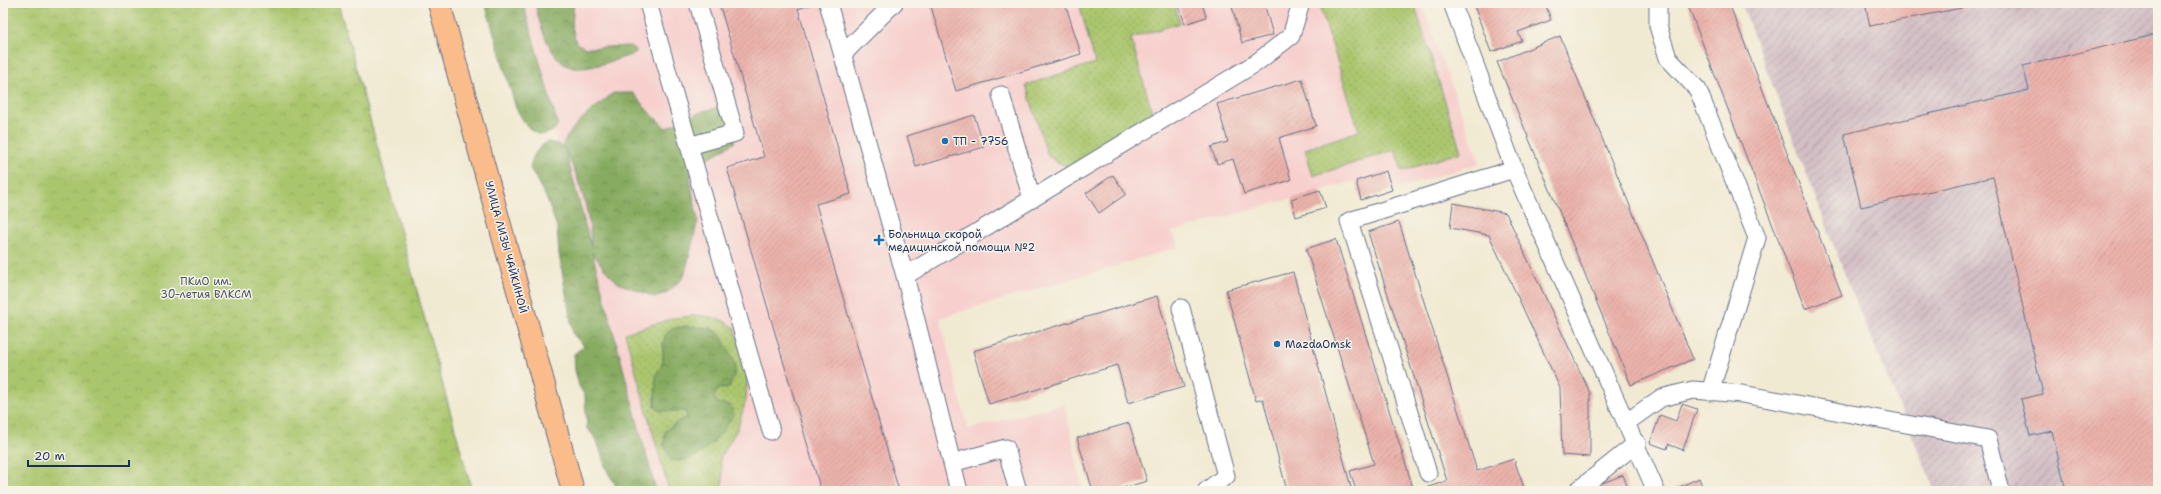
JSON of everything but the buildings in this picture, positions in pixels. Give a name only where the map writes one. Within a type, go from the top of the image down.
[{"type":"main road","name":"УЛИЦА ЛИЗЫ ЧАЙКИНОЙ","points":[[439,3],[573,491]]},
{"type":"lane","points":[[648,3],[771,431]]},
{"type":"lane","points":[[689,146],[736,132],[698,3]]},
{"type":"lane","points":[[828,3],[905,276],[959,491]]},
{"type":"lane","points":[[843,54],[894,3]]},
{"type":"lane","points":[[905,276],[1256,63],[1292,36],[1301,3]]},
{"type":"lane","points":[[1452,3],[1514,169],[1637,443],[1656,491]]},
{"type":"lane","points":[[1658,3],[1658,26],[1668,58],[1698,90],[1757,238],[1710,392]]},
{"type":"lane","points":[[1001,95],[1032,199]]},
{"type":"lane","points":[[1428,473],[1349,221],[1514,169]]},
{"type":"lane","points":[[1181,308],[1226,476],[1206,491]]},
{"type":"lane","points":[[1627,422],[1661,398],[1693,390],[1742,394],[1988,439],[2001,491]]},
{"type":"lane","points":[[1577,491],[1637,443]]},
{"type":"lane","points":[[952,463],[1006,448],[1018,491]]},
{"type":"shaded area","name":"Больница скорой медицинской помощи №2","points":[[520,3],[1421,3],[1480,163],[1361,200],[1355,181],[1172,232],[1179,247],[940,318],[968,429],[1065,404],[1083,491],[651,491]]},
{"type":"shaded area","points":[[1741,3],[2158,3],[2158,491],[1935,491],[1849,285]]},
{"type":"green space","name":"ПКиО им. 30-летия ВЛКСМ","points":[[3,3],[338,3],[472,491],[3,491]]},
{"type":"green space","points":[[485,3],[523,3],[558,126],[551,132],[538,134],[533,131],[528,127],[516,108]]},
{"type":"green space","points":[[535,3],[574,3],[572,26],[576,43],[586,48],[630,46],[637,51],[634,54],[604,64],[581,68],[574,68],[566,65],[558,59],[547,42],[539,21]]},
{"type":"green space","points":[[1079,3],[1174,3],[1180,23],[1131,38],[1154,119],[1071,168],[1054,161],[1047,154],[1026,85],[1095,63]]},
{"type":"green space","points":[[1319,3],[1414,3],[1461,152],[1402,171],[1395,150],[1313,176],[1305,149],[1359,131]]},
{"type":"green space","points":[[613,93],[633,93],[648,111],[666,128],[703,111],[721,107],[735,133],[734,143],[695,166],[690,180],[698,220],[684,277],[668,292],[655,297],[618,283],[605,270],[592,252],[656,491],[617,491],[606,468],[597,442],[587,429],[585,396],[579,386],[575,370],[574,354],[584,346],[573,334],[559,254],[557,227],[546,197],[530,168],[534,156],[540,147],[547,142],[558,144],[564,148],[563,144],[573,128]],"holes":[[[565,149],[583,197],[589,222],[591,247]]]},
{"type":"green space","points":[[700,315],[722,320],[734,327],[748,371],[746,400],[737,430],[720,458],[723,478],[721,491],[669,491],[625,333],[674,318]]},
{"type":"green space","points":[[685,326],[709,328],[720,334],[735,363],[735,373],[729,388],[718,389],[714,397],[718,404],[730,405],[734,413],[723,430],[708,447],[690,458],[681,461],[671,460],[664,445],[665,431],[680,420],[687,418],[685,411],[660,411],[655,406],[656,375],[663,362],[663,342],[666,334],[671,329]]},
{"type":"place","name":"ТП - 7756","points":[[945,141]]},
{"type":"place","name":"Больница скорой медицинской помощи №2","points":[[879,240]]},
{"type":"place","name":"MazdaOmsk","points":[[1277,344]]}]
